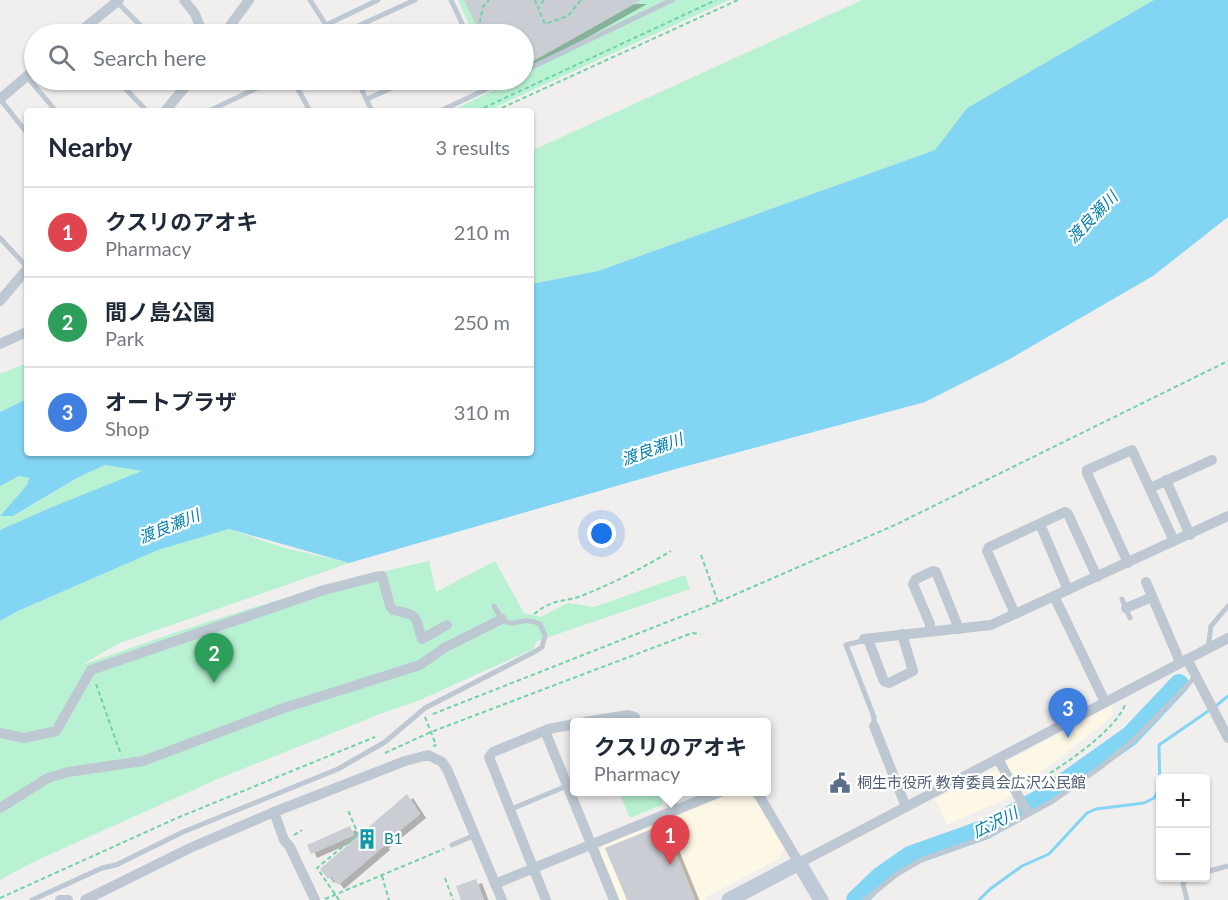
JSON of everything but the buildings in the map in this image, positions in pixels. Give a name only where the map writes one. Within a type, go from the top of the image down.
[{"type":"street","points":[[184,0],[195,14],[199,24]]},
{"type":"street","points":[[231,24],[249,0]]},
{"type":"street","points":[[89,24],[118,1]]},
{"type":"street","points":[[0,99],[24,80]]},
{"type":"street","points":[[168,108],[183,90]]},
{"type":"street","points":[[0,301],[24,272]]},
{"type":"street","points":[[0,344],[24,332]]},
{"type":"street","points":[[1128,563],[1086,471],[1132,450],[1174,541]]},
{"type":"street","points":[[1150,488],[1212,460]]},
{"type":"street","points":[[1166,480],[1190,535]]},
{"type":"street","points":[[1015,614],[987,551],[989,547],[1065,512],[1068,514],[1097,577]]},
{"type":"street","points":[[902,634],[913,671],[889,683],[885,682],[866,639],[902,634],[991,625],[1228,516]]},
{"type":"street","points":[[1040,524],[1068,590]]},
{"type":"street","points":[[930,631],[930,624],[913,584],[916,579],[933,571],[936,572],[959,629]]},
{"type":"street","points":[[0,733],[24,738],[56,732],[92,670],[324,590],[375,576],[382,576],[393,610],[407,612],[416,619],[427,659]]},
{"type":"street","points":[[1146,582],[1183,661],[1195,677],[1228,738]]},
{"type":"street","points":[[1054,596],[1105,702]]},
{"type":"street","points":[[1126,608],[1152,597]]},
{"type":"street","points":[[0,808],[48,778],[68,772],[143,761],[284,708],[420,665],[444,648],[502,619]]},
{"type":"street","points":[[422,639],[447,625]]},
{"type":"street","points":[[729,900],[1228,638]]},
{"type":"street","points":[[612,718],[628,715],[636,718]]},
{"type":"street","points":[[546,900],[489,760],[490,754],[545,731],[570,725]]},
{"type":"street","points":[[874,726],[906,807]]},
{"type":"street","points":[[545,731],[570,782]]},
{"type":"street","points":[[86,900],[190,848],[274,812],[405,761],[428,755],[442,762],[447,769],[502,900]]},
{"type":"street","points":[[998,759],[1028,813]]},
{"type":"street","points":[[575,796],[612,899]]},
{"type":"street","points":[[668,796],[674,809]]},
{"type":"street","points":[[495,884],[709,796]]},
{"type":"street","points":[[759,796],[821,900]]},
{"type":"street","points":[[274,812],[284,840],[290,847],[315,900]]},
{"type":"street","points":[[60,900],[68,900]]},
{"type":"lane","points":[[310,0],[325,24]]},
{"type":"lane","points":[[328,24],[378,0]]},
{"type":"lane","points":[[362,24],[415,0]]},
{"type":"lane","points":[[451,0],[462,24]]},
{"type":"lane","points":[[649,0],[653,9]]},
{"type":"lane","points":[[534,66],[672,0]]},
{"type":"lane","points":[[118,1],[140,24]]},
{"type":"lane","points":[[42,90],[54,108]]},
{"type":"lane","points":[[127,90],[144,108]]},
{"type":"lane","points":[[217,108],[254,90]]},
{"type":"lane","points":[[298,90],[308,108]]},
{"type":"lane","points":[[362,90],[371,108]]},
{"type":"lane","points":[[367,99],[387,90]]},
{"type":"lane","points":[[446,108],[485,90]]},
{"type":"lane","points":[[0,99],[24,128]]},
{"type":"lane","points":[[0,238],[24,265]]},
{"type":"lane","points":[[32,900],[102,868],[116,865],[183,832],[338,769],[385,742],[424,708],[542,647],[545,641],[544,629],[540,624],[527,620],[509,624],[502,619],[494,606]]},
{"type":"lane","points":[[1208,648],[1211,627],[1228,606]]},
{"type":"lane","points":[[866,639],[846,645],[874,717],[874,726]]},
{"type":"lane","points":[[865,900],[897,874],[923,859],[986,837],[1053,801],[1136,738],[1195,677]]},
{"type":"lane","points":[[509,810],[570,784]]},
{"type":"lane","points":[[452,845],[475,835]]},
{"type":"lane","points":[[1210,871],[1228,866]]},
{"type":"lane","points":[[1184,882],[1187,900]]},
{"type":"path","points":[[479,24],[483,7],[489,0]]},
{"type":"path","points":[[535,0],[544,24],[568,16],[581,0]]},
{"type":"path","points":[[538,8],[544,0]]},
{"type":"path","points":[[534,85],[717,0]]},
{"type":"path","points":[[502,108],[738,0]]},
{"type":"path","points":[[483,108],[522,90]]},
{"type":"path","points":[[436,745],[425,717],[718,602],[895,525],[1228,361]]},
{"type":"path","points":[[527,620],[555,600],[583,596],[628,576],[671,551]]},
{"type":"path","points":[[701,555],[718,602]]},
{"type":"path","points":[[380,755],[431,732],[692,633],[700,634]]},
{"type":"path","points":[[92,670],[124,762]]},
{"type":"path","points":[[1018,796],[1105,730],[1119,715],[1131,689]]},
{"type":"path","points":[[0,898],[177,818],[383,734]]},
{"type":"path","points":[[318,760],[320,765]]},
{"type":"path","points":[[339,900],[317,868],[358,834],[348,810]]},
{"type":"path","points":[[177,818],[179,822]]},
{"type":"path","points":[[294,835],[302,830]]},
{"type":"path","points":[[322,900],[452,845]]},
{"type":"path","points":[[55,873],[57,877]]},
{"type":"path","points":[[382,876],[389,900]]},
{"type":"path","points":[[445,878],[453,900]]},
{"type":"shaded area","points":[[1112,705],[1113,715],[1109,719],[1047,768],[1016,786],[1005,762]]},
{"type":"shaded area","points":[[999,767],[1014,795],[947,825],[935,799]]},
{"type":"shaded area","points":[[721,796],[750,796],[757,801],[785,850],[779,859],[708,896],[705,900],[620,900],[600,852],[602,846]]},
{"type":"green space","points":[[458,0],[729,0],[534,89],[534,24],[469,24]]},
{"type":"green space","points":[[862,0],[1154,0],[967,108],[935,150],[598,271],[534,283],[534,150]]},
{"type":"green space","points":[[494,90],[533,90],[494,108],[457,108]]},
{"type":"green space","points":[[24,364],[24,400],[0,412],[0,374]]},
{"type":"green space","points":[[105,465],[144,471],[0,530],[0,516],[14,516],[77,478]]},
{"type":"green space","points":[[19,476],[29,477],[27,485],[0,516],[0,486]]},
{"type":"green space","points":[[229,529],[281,547],[349,563],[117,644],[82,665],[254,607],[341,582],[429,561],[436,592],[495,561],[524,613],[541,617],[568,603],[594,607],[685,575],[690,589],[537,641],[533,649],[420,700],[220,778],[33,862],[0,880],[0,621],[158,550]]},
{"type":"green space","points":[[621,796],[663,796],[664,799],[661,805],[630,818]]},
{"type":"water","name":"渡良瀬川","points":[[1154,0],[1228,0],[1228,217],[1153,276],[1008,360],[925,402],[672,470],[349,563],[229,529],[158,550],[0,621],[0,530],[142,471],[105,465],[77,478],[13,516],[0,516],[27,485],[29,478],[19,476],[0,486],[0,412],[24,400],[24,456],[534,456],[534,283],[598,271],[935,150],[967,108]]},
{"type":"waterway","name":"広沢川","points":[[856,900],[880,877],[910,856],[986,829],[1044,797],[1130,736],[1179,684]]},
{"type":"waterway","points":[[979,900],[990,889],[1022,866],[1049,854],[1087,813],[1096,809],[1144,803],[1154,798],[1160,788],[1159,745],[1228,696]]},
{"type":"place","name":"間ノ島公園","points":[[214,683]]},
{"type":"place","name":"オートプラザ","points":[[1068,738]]},
{"type":"place","name":"桐生市役所 教育委員会広沢公民館","points":[[840,783]]},
{"type":"place","name":"B1","points":[[367,839]]},
{"type":"place","name":"クスリのアオキ","points":[[670,865]]}]
